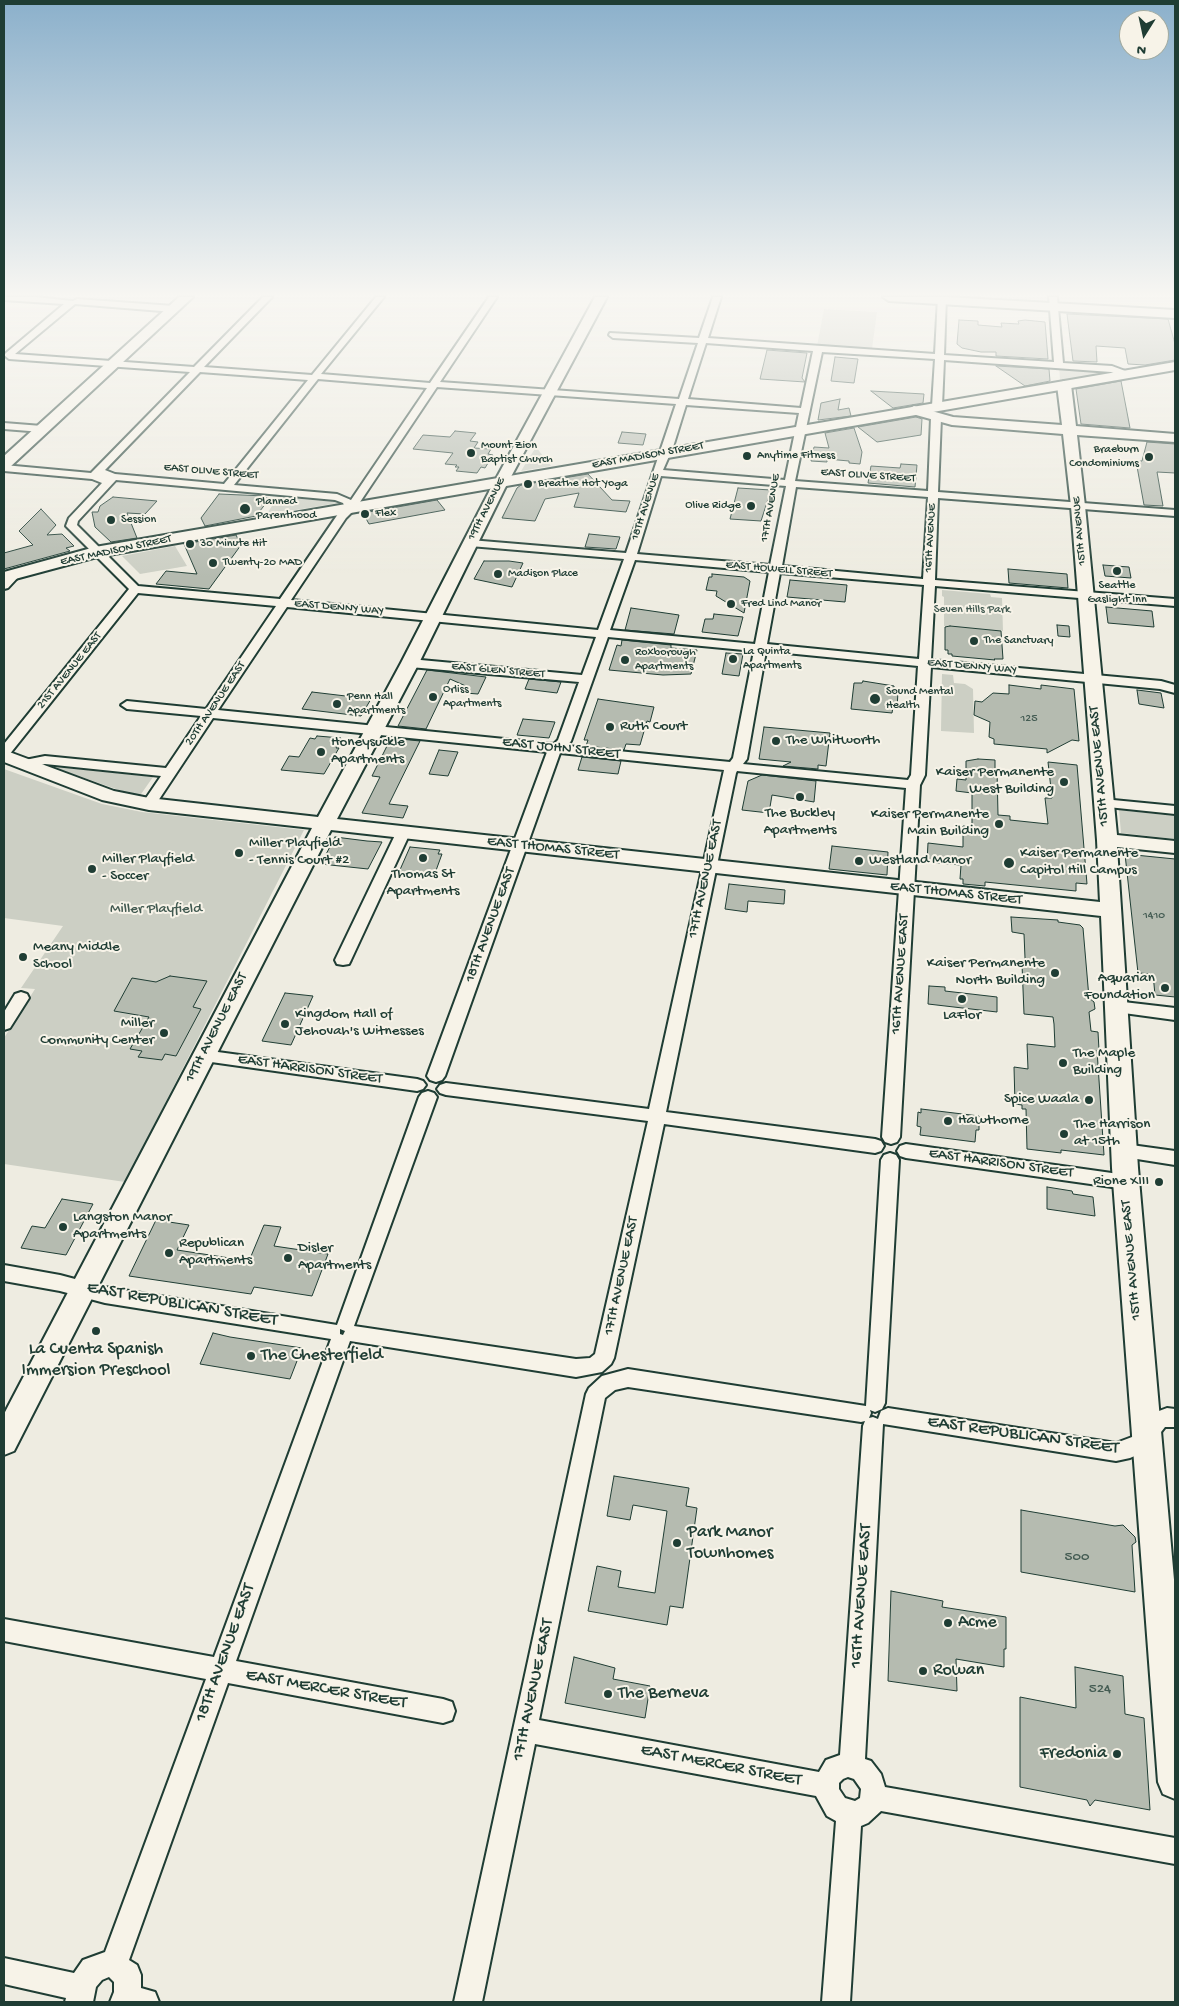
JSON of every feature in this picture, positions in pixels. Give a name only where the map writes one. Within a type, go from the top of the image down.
[{"type":"main road","points":[[4,464],[84,391]]},
{"type":"main road","name":"EAST MADISON STREET","points":[[7,579],[95,552],[351,501],[501,482],[914,410],[937,412],[1038,391]]},
{"type":"street","points":[[96,474],[177,391]]},
{"type":"street","points":[[227,487],[304,391]]},
{"type":"street","name":"20TH AVENUE EAST","points":[[149,804],[351,501],[363,488],[429,391]]},
{"type":"street","points":[[526,391],[805,411]]},
{"type":"street","name":"18TH AVENUE","points":[[603,633],[686,391]]},
{"type":"street","name":"17TH AVENUE","points":[[760,648],[809,391]]},
{"type":"street","name":"16TH AVENUE","points":[[924,663],[938,391]]},
{"type":"street","name":"15TH AVENUE","points":[[1064,391],[1078,506],[1092,678]]},
{"type":"street","name":"19TH AVENUE","points":[[433,617],[549,392]]},
{"type":"street","points":[[937,412],[952,421],[1175,438]]},
{"type":"street","points":[[4,426],[42,429]]},
{"type":"street","name":"EAST OLIVE STREET","points":[[4,468],[96,474],[111,480],[323,495],[351,501]]},
{"type":"street","name":"EAST OLIVE STREET","points":[[657,474],[1175,513]]},
{"type":"street","points":[[111,480],[73,520],[70,526],[135,589]]},
{"type":"street","name":"EAST HOWELL STREET","points":[[470,543],[1175,604]]},
{"type":"street","name":"EAST DENNY WAY","points":[[135,589],[1092,678],[1161,685],[1175,689]]},
{"type":"street","name":"21ST AVENUE EAST","points":[[4,752],[135,589]]},
{"type":"street","name":"19TH AVENUE EAST","points":[[4,1442],[82,1288],[433,617]]},
{"type":"street","name":"18TH AVENUE EAST","points":[[441,1082],[519,846],[552,754],[564,742],[603,633]]},
{"type":"street","name":"17TH AVENUE EAST","points":[[468,2002],[709,866],[730,772],[740,759],[760,648]]},
{"type":"street","name":"EAST GLEN STREET","points":[[410,663],[587,679]]},
{"type":"street","name":"16TH AVENUE EAST","points":[[891,1137],[913,785],[918,775],[924,663]]},
{"type":"street","name":"15TH AVENUE EAST","points":[[1092,678],[1106,840],[1126,1182],[1175,1782]]},
{"type":"street","points":[[127,705],[210,714]]},
{"type":"street","name":"EAST JOHN STREET","points":[[210,714],[913,785]]},
{"type":"street","name":"EAST THOMAS STREET","points":[[4,756],[109,796],[149,804],[1110,910]]},
{"type":"street","points":[[25,764],[45,760],[170,773]]},
{"type":"street","points":[[1103,803],[1175,810]]},
{"type":"street","points":[[343,960],[403,832]]},
{"type":"street","points":[[1106,840],[1175,846]]},
{"type":"street","points":[[4,1024],[21,998]]},
{"type":"street","points":[[1115,1007],[1175,1014]]},
{"type":"street","name":"EAST HARRISON STREET","points":[[203,1056],[422,1091]]},
{"type":"street","points":[[422,1091],[422,1079],[656,1117],[875,1146]]},
{"type":"street","name":"18TH AVENUE EAST","points":[[114,1965],[219,1670],[343,1332],[422,1091]]},
{"type":"street","points":[[891,1137],[904,1143],[898,1155],[878,1155],[875,1146],[880,1138],[891,1137]]},
{"type":"street","points":[[1124,1151],[1175,1158]]},
{"type":"street","name":"16TH AVENUE EAST","points":[[852,1766],[874,1415],[898,1155]]},
{"type":"street","name":"EAST HARRISON STREET","points":[[898,1155],[1126,1182]]},
{"type":"street","name":"EAST REPUBLICAN STREET","points":[[4,1274],[60,1283],[105,1295],[576,1368],[602,1374],[1116,1452],[1130,1449],[1139,1444],[1158,1420],[1167,1417],[1175,1418]]},
{"type":"street","name":"EAST MERCER STREET","points":[[4,1630],[443,1711]]},
{"type":"street","name":"EAST MERCER STREET","points":[[526,1730],[827,1786]]},
{"type":"street","points":[[841,1766],[852,1766],[862,1770],[872,1783],[874,1797],[871,1805],[859,1814],[848,1814],[836,1807],[830,1800],[827,1786],[830,1776],[835,1770],[841,1766]]},
{"type":"street","points":[[874,1797],[1175,1851]]},
{"type":"street","points":[[836,2002],[848,1814]]},
{"type":"street","points":[[4,1971],[80,1995],[86,1977],[102,1966],[114,1965],[123,1970],[127,1975],[132,2001]]},
{"type":"green space","points":[[536,447],[551,466],[521,471]]},
{"type":"green space","points":[[278,497],[338,502],[338,503],[266,515]]},
{"type":"green space","points":[[175,546],[187,566],[140,574],[122,556]]},
{"type":"green space","name":"Seven Hills Park","points":[[942,590],[990,594],[991,597],[1002,598],[1003,631],[944,626],[944,597],[942,596]]},
{"type":"green space","points":[[942,674],[953,675],[954,683],[965,684],[973,689],[974,733],[941,731]]},
{"type":"green space","points":[[50,766],[153,777],[139,797]]},
{"type":"green space","name":"Miller Playfield","points":[[4,769],[102,804],[142,812],[304,830],[125,1182],[4,1164],[4,1038],[35,989],[21,988],[63,926],[4,918]]},
{"type":"green space","points":[[1119,810],[1175,816],[1175,839],[1121,833]]},
{"type":"building","points":[[871,391],[924,394],[923,403],[893,408]]},
{"type":"building","points":[[1076,391],[1123,391],[1130,428],[1081,424]]},
{"type":"building","points":[[840,399],[838,410],[849,408],[851,416],[818,420],[821,403]]},
{"type":"building","points":[[916,417],[922,419],[921,435],[877,442],[858,427]]},
{"type":"building","points":[[854,428],[862,452],[860,464],[827,459],[827,462],[811,461],[814,447],[829,448],[825,433]]},
{"type":"building","name":"Mount Zion Baptist Church","points":[[455,431],[476,433],[470,441],[478,442],[474,448],[491,449],[488,454],[493,455],[485,468],[481,467],[477,473],[456,471],[459,467],[455,467],[457,465],[445,464],[453,453],[413,449],[423,435],[450,437]]},
{"type":"building","points":[[622,432],[646,434],[643,445],[618,443]]},
{"type":"building","points":[[1147,442],[1175,444],[1175,473],[1157,472],[1163,506],[1144,505],[1136,461],[1142,461]]},
{"type":"building","points":[[901,464],[917,465],[915,487],[868,483],[871,466],[900,468]]},
{"type":"building","points":[[588,474],[612,500],[630,501],[626,512],[574,507],[579,493],[545,499],[535,521],[502,518],[517,488],[521,485]]},
{"type":"building","name":"Olive Ridge","points":[[738,488],[771,490],[761,521],[730,519]]},
{"type":"building","name":"Planned Parenthood","points":[[219,494],[265,496],[264,498],[270,498],[256,516],[205,526],[201,518]]},
{"type":"building","name":"Session","points":[[113,497],[157,501],[145,514],[127,513],[137,538],[111,542],[95,527],[92,512],[98,512],[100,506]]},
{"type":"building","points":[[437,500],[445,510],[369,524],[363,513]]},
{"type":"building","points":[[41,509],[56,525],[47,535],[62,534],[74,546],[66,548],[70,551],[4,569],[4,553],[33,545],[19,531]]},
{"type":"building","points":[[589,534],[620,537],[616,549],[585,547]]},
{"type":"building","name":"Twenty-20 MAD","points":[[236,535],[241,545],[209,589],[156,584],[166,571],[197,574],[184,544]]},
{"type":"building","name":"Madison Place","points":[[484,561],[523,563],[512,587],[474,579]]},
{"type":"building","points":[[1103,565],[1129,567],[1131,578],[1105,576]]},
{"type":"building","points":[[1008,569],[1067,574],[1068,588],[1009,583]]},
{"type":"building","points":[[712,574],[744,577],[750,581],[744,613],[716,596],[717,591],[706,590],[709,577],[712,577]]},
{"type":"building","points":[[790,580],[847,585],[845,602],[787,597]]},
{"type":"building","points":[[1106,607],[1152,611],[1154,627],[1108,623]]},
{"type":"building","points":[[631,608],[679,615],[674,634],[625,630]]},
{"type":"building","points":[[714,614],[743,617],[738,636],[702,632],[705,619],[713,619]]},
{"type":"building","points":[[1057,625],[1069,626],[1070,637],[1058,636]]},
{"type":"building","name":"The Sanctuary","points":[[945,627],[1001,631],[1003,659],[995,660],[948,654],[948,650],[945,650]]},
{"type":"building","points":[[622,640],[671,645],[671,648],[697,650],[691,674],[663,675],[609,670],[617,645],[621,646]]},
{"type":"building","points":[[726,653],[743,654],[739,676],[722,674]]},
{"type":"building","name":"Orliss Apartments","points":[[427,670],[486,677],[478,694],[465,693],[468,687],[450,679],[426,729],[398,726]]},
{"type":"building","points":[[529,679],[561,682],[557,693],[525,689]]},
{"type":"building","name":"Sound Mental Health","points":[[863,681],[894,686],[894,691],[898,692],[897,708],[893,707],[892,713],[851,709],[854,683],[862,683]]},
{"type":"building","points":[[1009,685],[1041,689],[1041,685],[1074,689],[1079,741],[1072,740],[1047,753],[1047,749],[994,744],[994,739],[989,737],[990,722],[974,715],[975,701],[982,702],[993,693],[1009,694]]},
{"type":"building","points":[[1137,690],[1161,693],[1164,708],[1139,704]]},
{"type":"building","name":"Penn Hall Apartments","points":[[312,692],[371,699],[361,716],[302,709]]},
{"type":"building","name":"Ruth Court","points":[[598,699],[654,707],[650,722],[647,721],[640,745],[626,744],[624,750],[586,746],[588,740],[584,740]]},
{"type":"building","points":[[523,719],[555,722],[549,738],[517,735]]},
{"type":"building","name":"The Whitworth","points":[[764,727],[830,733],[826,766],[818,765],[818,769],[783,766],[791,762],[759,759]]},
{"type":"building","name":"Honeysuckle Apartments","points":[[317,736],[341,738],[336,748],[339,748],[324,774],[281,770],[289,756],[299,757],[310,738],[315,739]]},
{"type":"building","points":[[391,738],[420,741],[389,804],[408,806],[403,818],[362,813],[380,777],[372,776]]},
{"type":"building","points":[[439,750],[458,752],[448,776],[429,774]]},
{"type":"building","points":[[582,757],[621,761],[618,774],[578,770]]},
{"type":"building","name":"Kaiser Permanente Main Building","points":[[978,759],[995,760],[995,769],[997,769],[998,815],[1010,816],[1010,820],[1048,824],[1045,798],[1052,798],[1048,762],[1077,765],[1087,884],[1076,883],[1076,891],[985,882],[985,886],[963,884],[963,879],[960,879],[961,865],[927,862],[928,843],[963,847],[963,826],[972,827],[972,793],[956,791],[957,779],[966,780],[966,761]]},
{"type":"building","name":"The Buckley Apartments","points":[[762,775],[816,781],[814,802],[772,795],[769,813],[742,810],[748,781]]},
{"type":"building","points":[[335,837],[382,842],[368,869],[321,864]]},
{"type":"building","name":"Westland Manor","points":[[832,846],[888,852],[887,875],[829,869]]},
{"type":"building","name":"Thomas St Apartments","points":[[410,847],[440,850],[438,854],[442,854],[434,876],[399,872]]},
{"type":"building","points":[[1125,854],[1175,859],[1175,997],[1155,995],[1153,974],[1138,973]]},
{"type":"building","points":[[729,884],[785,890],[784,904],[748,901],[747,912],[725,909]]},
{"type":"building","points":[[1011,917],[1058,920],[1058,922],[1080,925],[1083,928],[1089,998],[1094,1002],[1095,1009],[1089,1012],[1091,1031],[1098,1032],[1099,1050],[1097,1050],[1104,1155],[1061,1150],[1061,1153],[1027,1149],[1026,1109],[1022,1109],[1022,1105],[1015,1104],[1014,1067],[1028,1069],[1027,1044],[1055,1047],[1054,1024],[1053,1017],[1024,1014],[1022,964],[1024,965],[1025,958],[1024,934],[1012,932]]},
{"type":"building","name":"Miller Community Center","points":[[170,976],[207,981],[193,1007],[201,1009],[176,1056],[165,1054],[162,1060],[138,1057],[142,1051],[130,1049],[149,1017],[114,1011],[132,978],[156,982]]},
{"type":"building","name":"LaFlor","points":[[929,986],[945,987],[945,991],[997,997],[997,1012],[928,1004]]},
{"type":"building","name":"Kingdom Hall of Jehovah's Witnesses","points":[[285,993],[313,996],[291,1045],[262,1041]]},
{"type":"building","name":"Hawthorne","points":[[921,1109],[979,1116],[979,1130],[976,1130],[975,1142],[920,1135],[921,1127],[917,1126],[918,1112],[921,1113]]},
{"type":"building","points":[[1047,1187],[1093,1197],[1095,1216],[1047,1209]]},
{"type":"building","name":"Langston Manor Apartments","points":[[62,1199],[93,1204],[66,1255],[21,1248],[32,1226],[45,1228]]},
{"type":"building","points":[[156,1220],[189,1225],[177,1250],[249,1261],[264,1225],[281,1227],[274,1246],[328,1254],[312,1296],[254,1287],[251,1294],[129,1276]]},
{"type":"building","name":"The Chesterfield","points":[[213,1333],[302,1348],[290,1379],[200,1364]]},
{"type":"building","name":"Park Manor Townhomes","points":[[614,1476],[689,1488],[686,1506],[697,1508],[683,1608],[670,1606],[667,1625],[588,1611],[597,1566],[621,1571],[618,1587],[655,1593],[667,1511],[633,1505],[630,1520],[607,1516]]},
{"type":"building","points":[[1021,1510],[1115,1526],[1123,1525],[1135,1537],[1136,1542],[1132,1545],[1135,1592],[1021,1572]]},
{"type":"building","points":[[891,1591],[943,1601],[942,1607],[1006,1617],[1004,1667],[956,1659],[957,1691],[888,1681]]},
{"type":"building","name":"The Berneva","points":[[574,1657],[615,1668],[613,1679],[650,1686],[645,1718],[565,1703]]},
{"type":"building","points":[[1075,1667],[1123,1676],[1125,1714],[1144,1718],[1150,1810],[1095,1800],[1090,1806],[1087,1800],[1020,1787],[1020,1697],[1076,1708]]},
{"type":"place","name":"Mount Zion Baptist Church","points":[[471,453]]},
{"type":"place","name":"Anytime Fitness","points":[[747,456]]},
{"type":"place","name":"Braeburn Condominiums","points":[[1149,457]]},
{"type":"place","name":"Breathe Hot Yoga","points":[[528,484]]},
{"type":"place","name":"Olive Ridge","points":[[751,506]]},
{"type":"place","name":"Planned Parenthood","points":[[245,509]]},
{"type":"place","name":"Flex","points":[[365,514]]},
{"type":"place","name":"Session","points":[[111,520]]},
{"type":"place","name":"30 Minute Hit","points":[[190,544]]},
{"type":"place","name":"Twenty-20 MAD","points":[[213,563]]},
{"type":"place","name":"Seattle Gaslight Inn","points":[[1117,571]]},
{"type":"place","name":"Madison Place","points":[[498,574]]},
{"type":"place","name":"Fred Lind Manor","points":[[731,604]]},
{"type":"place","name":"The Sanctuary","points":[[974,641]]},
{"type":"place","name":"La Quinta Apartments","points":[[733,659]]},
{"type":"place","name":"Roxborough Apartments","points":[[625,660]]},
{"type":"place","name":"Orliss Apartments","points":[[433,697]]},
{"type":"place","name":"Sound Mental Health","points":[[875,699]]},
{"type":"place","name":"Penn Hall Apartments","points":[[337,704]]},
{"type":"place","name":"Ruth Court","points":[[610,727]]},
{"type":"place","name":"The Whitworth","points":[[776,741]]},
{"type":"place","name":"Honeysuckle Apartments","points":[[321,752]]},
{"type":"place","name":"Kaiser Permanente West Building","points":[[1064,782]]},
{"type":"place","name":"The Buckley Apartments","points":[[800,797]]},
{"type":"place","name":"Kaiser Permanente Main Building","points":[[999,824]]},
{"type":"place","name":"Miller Playfield - Tennis Court #2","points":[[239,853]]},
{"type":"place","name":"Thomas St Apartments","points":[[423,858]]},
{"type":"place","name":"Westland Manor","points":[[859,861]]},
{"type":"place","name":"Kaiser Permanente Capitol Hill Campus","points":[[1009,863]]},
{"type":"place","name":"Miller Playfield - Soccer","points":[[92,869]]},
{"type":"place","name":"Meany Middle School","points":[[23,957]]},
{"type":"place","name":"Kaiser Permanente North Building","points":[[1055,973]]},
{"type":"place","name":"Aquarian Foundation","points":[[1165,988]]},
{"type":"place","name":"LaFlor","points":[[962,999]]},
{"type":"place","name":"Kingdom Hall of Jehovah's Witnesses","points":[[285,1024]]},
{"type":"place","name":"Miller Community Center","points":[[164,1033]]},
{"type":"place","name":"The Maple Building","points":[[1063,1063]]},
{"type":"place","name":"Spice Waala","points":[[1089,1100]]},
{"type":"place","name":"Hawthorne","points":[[948,1121]]},
{"type":"place","name":"The Harrison at 15th","points":[[1064,1134]]},
{"type":"place","name":"Rione XIII","points":[[1159,1182]]},
{"type":"place","name":"Langston Manor Apartments","points":[[63,1227]]},
{"type":"place","name":"Republican Apartments","points":[[169,1253]]},
{"type":"place","name":"Disler Apartments","points":[[288,1258]]},
{"type":"place","name":"La Cuenta Spanish Immersion Preschool","points":[[96,1331]]},
{"type":"place","name":"The Chesterfield","points":[[251,1356]]},
{"type":"place","name":"Park Manor Townhomes","points":[[677,1543]]},
{"type":"place","name":"Acme","points":[[948,1623]]},
{"type":"place","name":"Rowan","points":[[923,1671]]},
{"type":"place","name":"The Berneva","points":[[608,1694]]},
{"type":"place","name":"Fredonia","points":[[1117,1754]]}]
